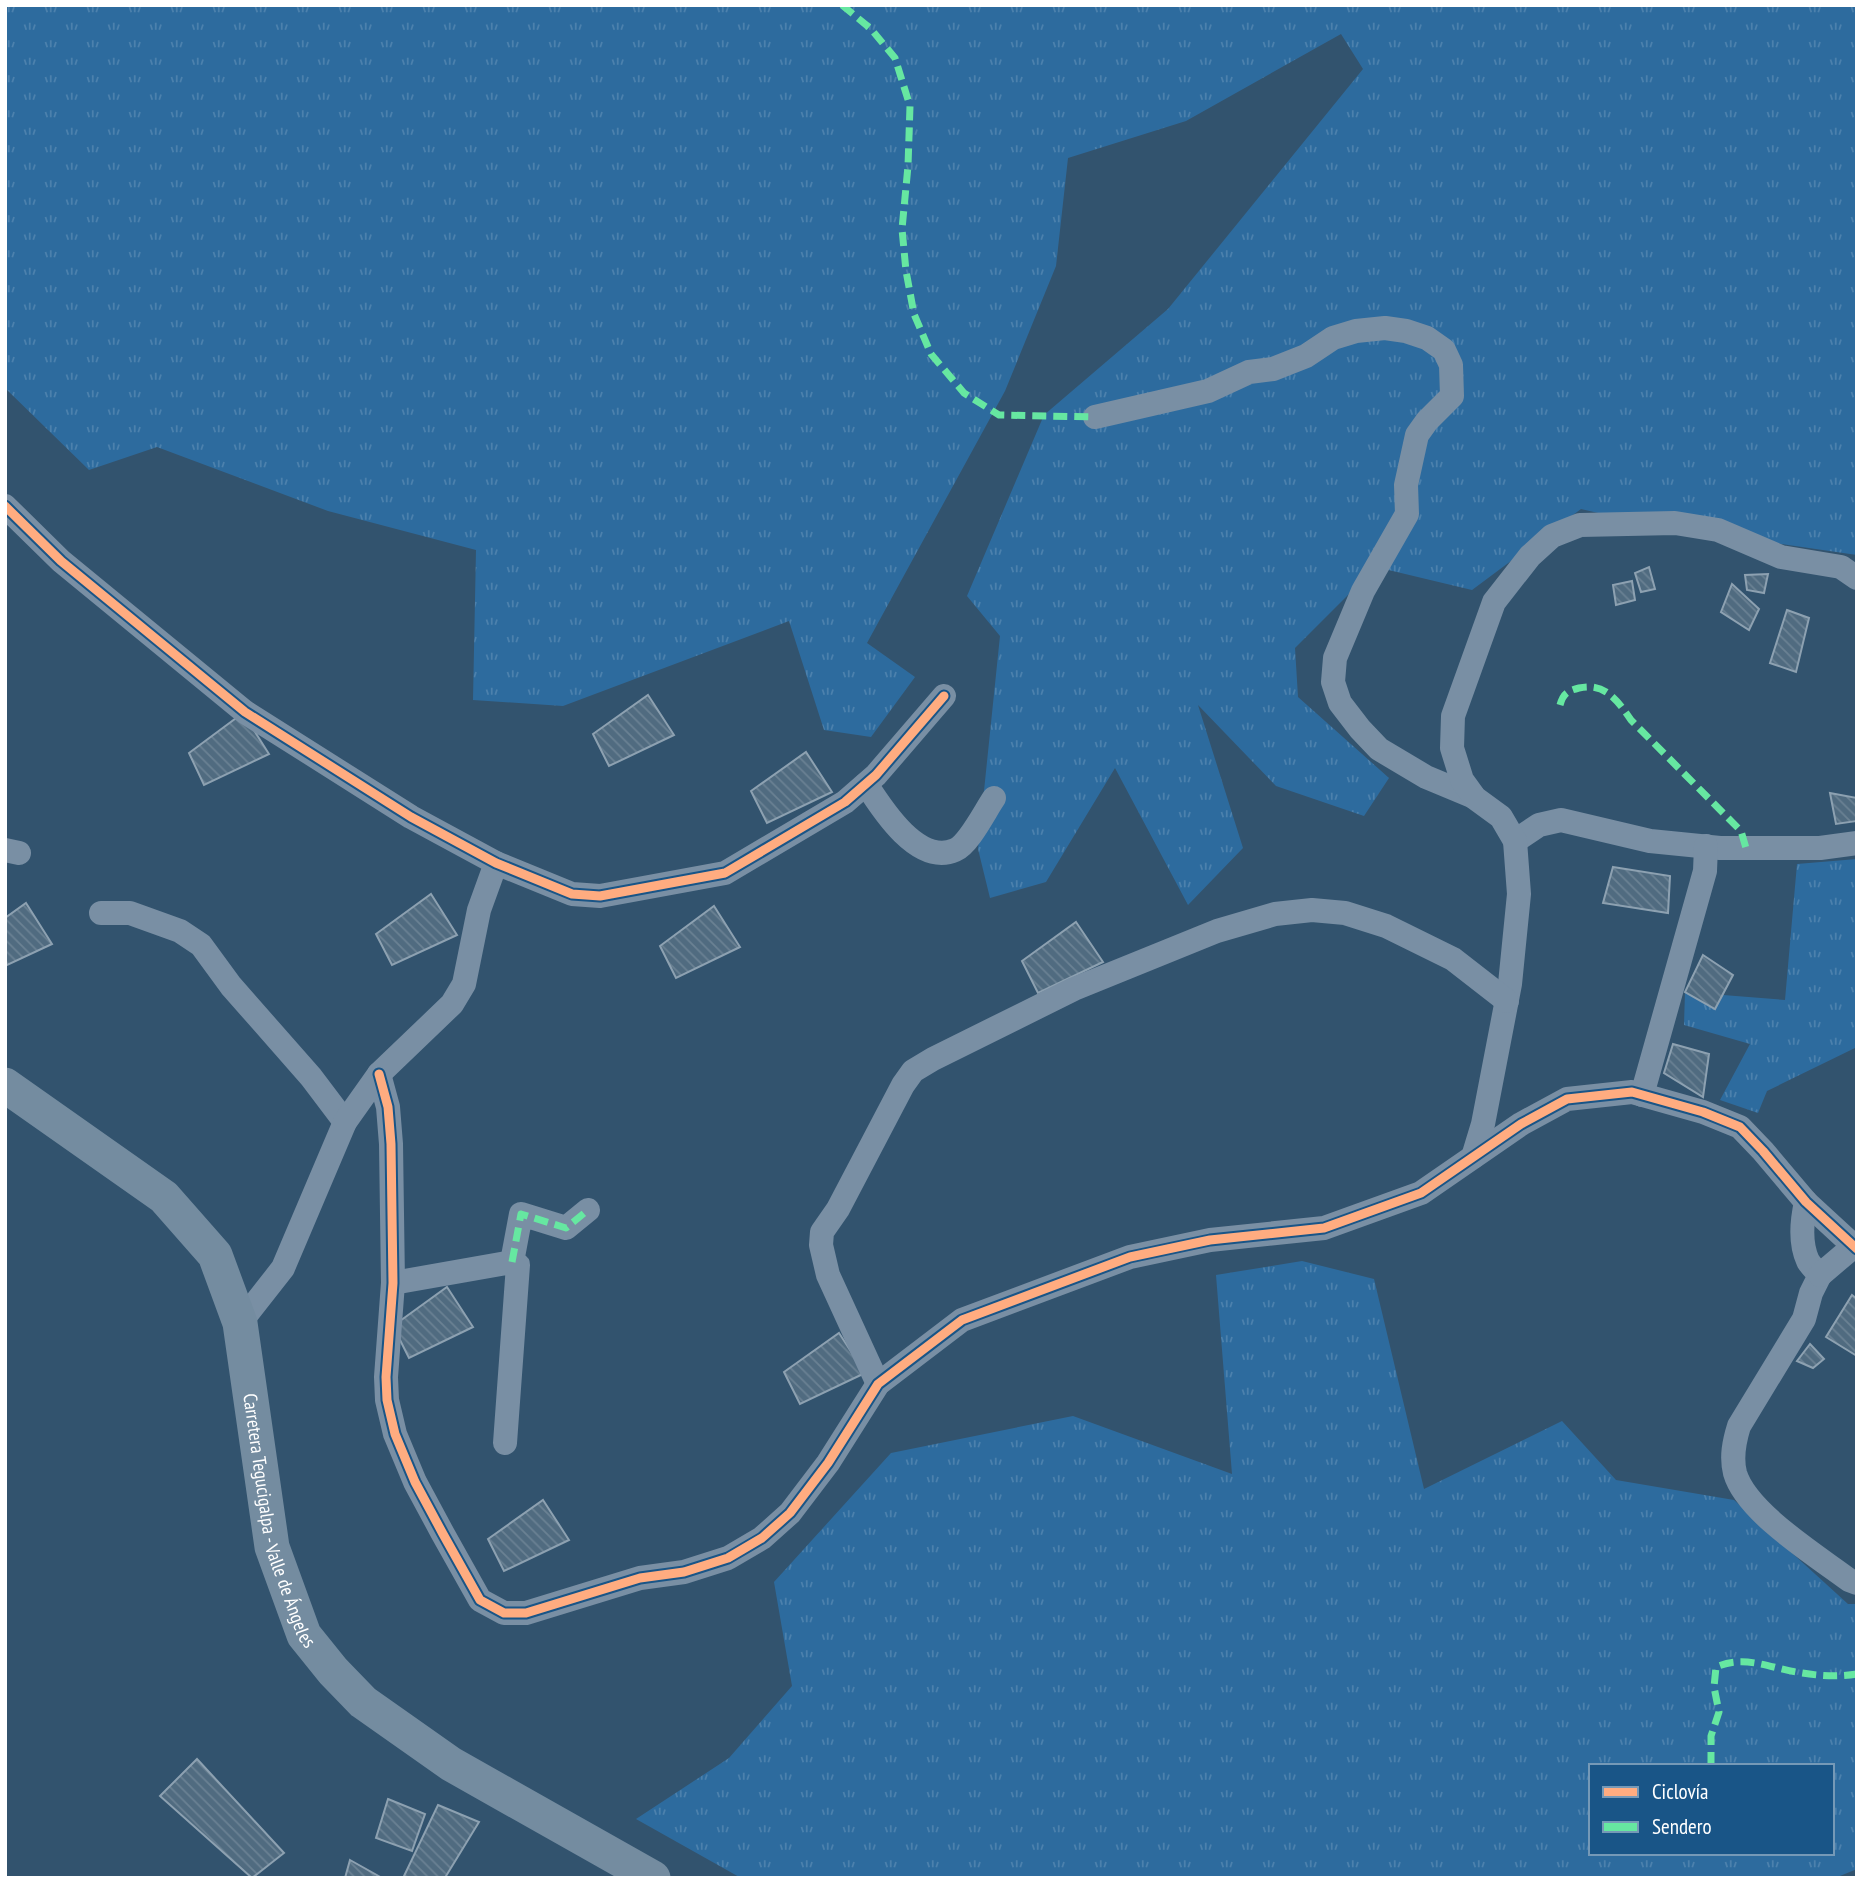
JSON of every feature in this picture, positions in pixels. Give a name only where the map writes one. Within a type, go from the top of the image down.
[{"type":"main road","name":"Carretera Tegucigalpa - Valle de Ángeles","points":[[5,1085],[163,1197],[215,1255],[240,1323],[272,1547],[304,1635],[333,1671],[363,1702],[451,1763],[639,1870]]},
{"type":"street","points":[[1096,417],[1208,391],[1249,372],[1273,369],[1306,356],[1333,338],[1356,331],[1385,328],[1406,331],[1427,338],[1444,350],[1451,365],[1452,396],[1417,435],[1406,485],[1406,514],[1363,591],[1335,658],[1333,682],[1340,703],[1379,749],[1426,777],[1475,797]]},
{"type":"street","points":[[5,506],[61,561],[245,712],[411,817],[496,863],[572,894],[600,896],[725,873],[845,802],[866,784],[944,696]]},
{"type":"street","points":[[1473,1157],[1483,1124],[1507,1001],[1519,894],[1515,841],[1501,817],[1475,797],[1462,780],[1452,748],[1453,716],[1494,602],[1530,556],[1552,537],[1580,525],[1675,523],[1718,530],[1781,557],[1840,567],[1857,578]]},
{"type":"street","points":[[866,784],[904,835],[925,849],[941,853],[957,850],[968,839],[994,798]]},
{"type":"street","points":[[1515,841],[1539,825],[1561,820],[1650,841],[1706,846],[1820,848],[1857,843]]},
{"type":"street","points":[[1642,1095],[1705,871],[1706,846]]},
{"type":"street","points":[[240,1323],[283,1268],[345,1122],[379,1074],[452,1004],[464,984],[479,910],[496,863]]},
{"type":"street","points":[[878,1384],[828,1275],[821,1245],[822,1232],[838,1209],[903,1085],[913,1071],[1074,989],[1217,931],[1275,914],[1312,910],[1345,913],[1386,926],[1453,959],[1507,1001]]},
{"type":"street","points":[[101,913],[130,913],[180,931],[201,945],[230,986],[311,1077],[345,1122]]},
{"type":"street","points":[[379,1074],[388,1107],[391,1144],[393,1283],[386,1377],[387,1400],[395,1434],[415,1482],[480,1600],[504,1613],[526,1614],[640,1578],[684,1572],[728,1558],[762,1538],[790,1513],[828,1463],[878,1384],[962,1320],[1130,1257],[1210,1240],[1324,1228],[1421,1193],[1521,1124],[1567,1098],[1632,1092],[1703,1112],[1740,1128],[1806,1202],[1855,1248],[1820,1275],[1811,1293],[1804,1319],[1739,1426],[1733,1459],[1736,1476],[1753,1503],[1783,1530],[1849,1580],[1857,1583]]},
{"type":"street","points":[[1806,1202],[1802,1219],[1804,1242],[1808,1261],[1820,1275]]},
{"type":"street","points":[[512,1262],[521,1214],[566,1228],[588,1210]]},
{"type":"street","points":[[393,1283],[512,1262],[518,1265],[505,1443]]},
{"type":"green space","points":[[5,5],[1857,5],[1857,555],[1646,524],[1581,509],[1472,590],[1376,567],[1295,648],[1298,697],[1389,778],[1364,816],[1276,786],[1198,705],[1243,848],[1188,905],[1115,768],[1046,882],[990,898],[978,849],[1000,636],[967,596],[1044,415],[1168,309],[1363,69],[1341,34],[1186,121],[1068,158],[1056,266],[1005,391],[867,643],[915,677],[871,737],[824,730],[789,621],[563,706],[473,700],[476,550],[328,511],[157,447],[89,470],[5,388]]},
{"type":"green space","points":[[1857,859],[1857,1047],[1767,1091],[1758,1113],[1720,1100],[1750,1044],[1684,1025],[1685,992],[1785,1000],[1797,864]]},
{"type":"green space","points":[[1302,1261],[1374,1279],[1424,1489],[1562,1421],[1616,1480],[1734,1500],[1848,1604],[1857,1604],[1857,1869],[1835,1878],[741,1878],[636,1819],[729,1758],[792,1686],[774,1582],[891,1453],[1073,1416],[1232,1474],[1216,1275]]},
{"type":"building","points":[[1649,567],[1655,589],[1641,592],[1635,573]]},
{"type":"building","points":[[1768,574],[1764,593],[1747,590],[1745,575]]},
{"type":"building","points":[[1632,581],[1635,600],[1616,605],[1613,585]]},
{"type":"building","points":[[1732,584],[1759,609],[1749,630],[1721,612]]},
{"type":"building","points":[[1787,610],[1809,618],[1796,672],[1770,663]]},
{"type":"building","points":[[648,695],[674,735],[609,766],[593,734]]},
{"type":"building","points":[[243,713],[269,754],[204,785],[189,753]]},
{"type":"building","points":[[806,752],[832,792],[767,823],[751,791]]},
{"type":"building","points":[[1830,793],[1857,798],[1857,821],[1836,824]]},
{"type":"building","points":[[1613,867],[1670,876],[1668,913],[1603,903]]},
{"type":"building","points":[[431,894],[457,935],[392,965],[376,934]]},
{"type":"building","points":[[26,903],[52,944],[5,966],[5,918]]},
{"type":"building","points":[[714,906],[740,947],[676,978],[660,946]]},
{"type":"building","points":[[1076,922],[1103,962],[1038,993],[1022,961]]},
{"type":"building","points":[[1703,955],[1733,975],[1715,1009],[1685,992]]},
{"type":"building","points":[[1673,1044],[1709,1054],[1703,1097],[1664,1073]]},
{"type":"building","points":[[447,1287],[473,1327],[409,1358],[393,1326]]},
{"type":"building","points":[[1852,1295],[1857,1299],[1857,1356],[1826,1337]]},
{"type":"building","points":[[839,1333],[865,1373],[800,1404],[784,1372]]},
{"type":"building","points":[[1810,1344],[1824,1359],[1813,1368],[1797,1361]]},
{"type":"building","points":[[543,1500],[569,1540],[504,1571],[488,1539]]},
{"type":"building","points":[[197,1759],[284,1853],[252,1878],[160,1796]]},
{"type":"building","points":[[388,1799],[425,1814],[412,1851],[376,1838]]},
{"type":"building","points":[[438,1805],[479,1822],[446,1876],[448,1878],[406,1878],[404,1876]]},
{"type":"building","points":[[350,1860],[382,1878],[345,1878]]},
{"type":"marked path","points":[[842,5],[871,29],[895,58],[910,106],[902,229],[914,314],[931,354],[964,393],[999,415],[1095,417]]},
{"type":"marked path","points":[[1560,705],[1566,694],[1579,688],[1596,688],[1610,695],[1631,720],[1741,831],[1746,848]]},
{"type":"marked path","points":[[512,1262],[521,1214],[566,1228],[588,1210]]},
{"type":"marked path","points":[[1711,1764],[1711,1736],[1719,1712],[1714,1687],[1716,1667],[1727,1663],[1748,1662],[1816,1675],[1857,1674]]},
{"type":"cycle path","points":[[5,506],[61,561],[245,712],[411,817],[496,863],[572,894],[600,896],[725,873],[845,802],[876,775],[944,696]]},
{"type":"cycle path","points":[[379,1074],[388,1107],[391,1144],[393,1283],[386,1377],[387,1400],[395,1434],[415,1482],[443,1534],[480,1600],[504,1613],[526,1613],[640,1578],[684,1572],[728,1558],[762,1538],[790,1513],[828,1463],[878,1384],[962,1320],[1130,1257],[1210,1240],[1324,1228],[1421,1193],[1521,1124],[1567,1099],[1632,1092],[1703,1112],[1740,1127],[1806,1202],[1857,1249]]}]
